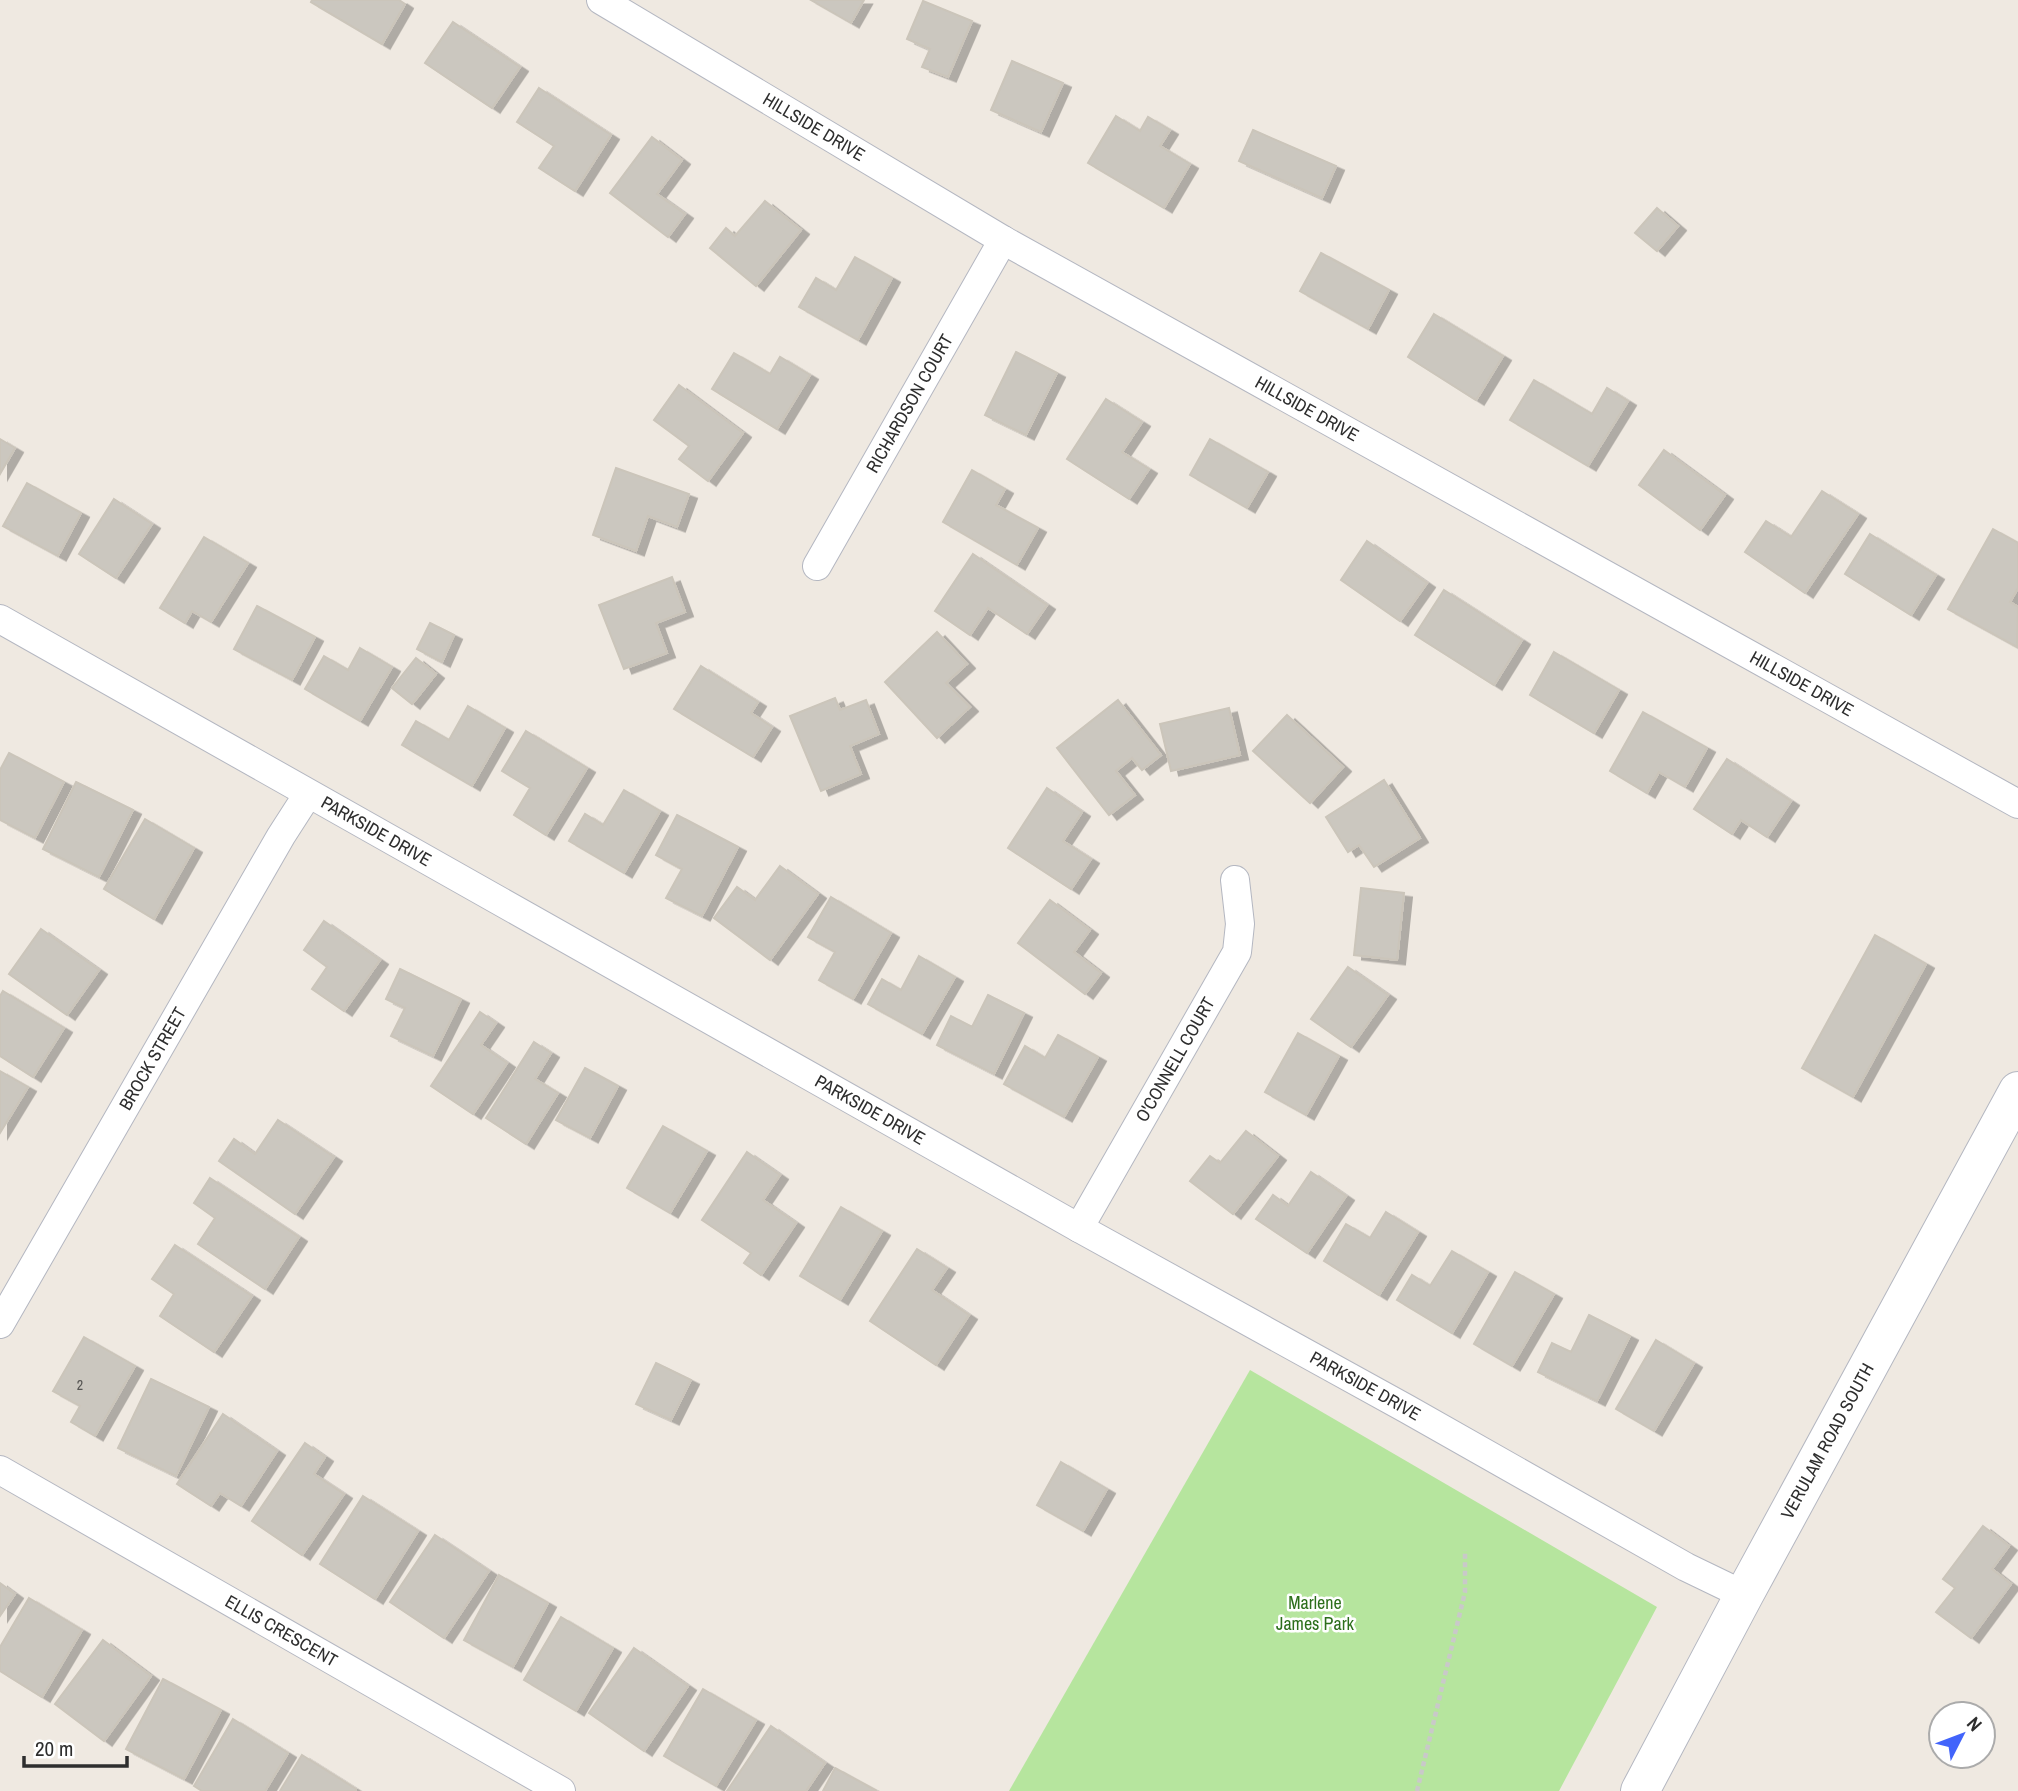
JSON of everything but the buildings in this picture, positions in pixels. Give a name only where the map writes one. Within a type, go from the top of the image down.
[{"type":"main road","name":"VERULAM ROAD SOUTH","points":[[1640,1791],[2018,1091]]},
{"type":"street","name":"HILLSIDE DRIVE","points":[[601,0],[1003,240],[2018,804]]},
{"type":"street","name":"RICHARDSON COURT","points":[[817,566],[1003,240]]},
{"type":"street","name":"PARKSIDE DRIVE","points":[[0,619],[1079,1228],[1686,1567],[1744,1595]]},
{"type":"street","name":"BROCK STREET","points":[[0,1324],[281,836],[308,794]]},
{"type":"street","name":"O'CONNELL COURT","points":[[1079,1228],[1237,952],[1240,923],[1235,880]]},
{"type":"street","name":"ELLIS CRESCENT","points":[[0,1470],[561,1791]]},
{"type":"path","points":[[1417,1791],[1465,1592],[1465,1550]]},
{"type":"green space","name":"Marlene James Park","points":[[1250,1370],[1657,1607],[1559,1791],[1009,1791]]}]
